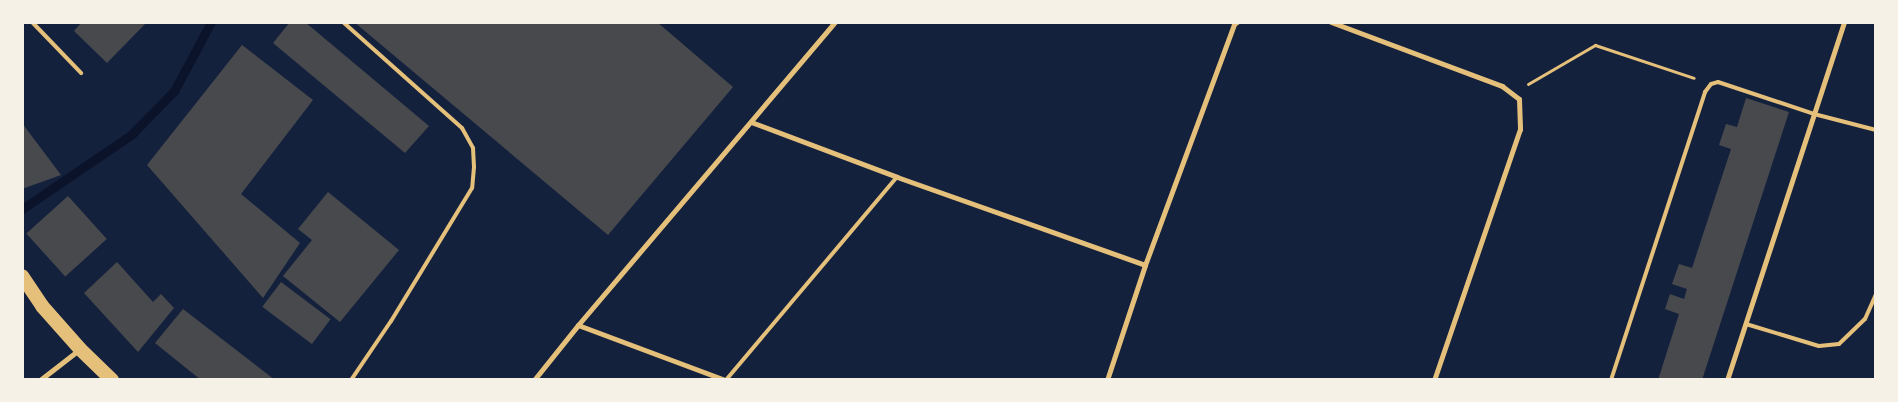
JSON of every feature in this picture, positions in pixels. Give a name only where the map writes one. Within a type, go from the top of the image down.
[{"type":"highway","points":[[22,276],[42,306],[80,349],[112,380]]},
{"type":"street","points":[[534,380],[578,325],[835,22]]},
{"type":"street","points":[[1107,380],[1145,265],[1234,24],[1237,22]]},
{"type":"street","points":[[1331,22],[1502,86],[1519,99],[1520,130],[1434,380]]},
{"type":"street","points":[[1726,380],[1844,22]]},
{"type":"street","points":[[751,122],[896,177],[1145,265]]},
{"type":"street","points":[[578,325],[726,380]]},
{"type":"street","points":[[40,380],[80,349]]},
{"type":"lane","points":[[32,22],[81,73]]},
{"type":"lane","points":[[343,22],[462,128],[473,148],[474,167],[472,188],[391,321],[351,380]]},
{"type":"lane","points":[[1611,380],[1705,92],[1711,84],[1718,82],[1814,114],[1876,130]]},
{"type":"lane","points":[[726,380],[896,177]]},
{"type":"lane","points":[[1746,324],[1819,346],[1839,344],[1865,318],[1876,294]]},
{"type":"path","points":[[1512,93],[1595,45],[1711,84]]},
{"type":"building","points":[[82,22],[147,22],[107,63],[74,31]]},
{"type":"building","points":[[290,22],[305,22],[429,126],[405,153],[273,43]]},
{"type":"building","points":[[354,22],[657,22],[733,87],[608,235]]},
{"type":"building","points":[[242,45],[313,100],[241,194],[300,243],[263,298],[147,165]]},
{"type":"building","points":[[1746,98],[1789,112],[1702,380],[1658,380],[1679,314],[1665,309],[1670,294],[1684,299],[1687,289],[1672,284],[1679,264],[1692,268],[1731,149],[1719,145],[1726,124],[1737,127]]},
{"type":"building","points":[[22,123],[61,175],[22,189]]},
{"type":"building","points":[[328,192],[399,250],[340,322],[283,276],[312,240],[298,229]]},
{"type":"building","points":[[68,196],[107,239],[65,277],[26,233]]},
{"type":"building","points":[[117,262],[153,302],[161,294],[174,308],[138,352],[84,293]]},
{"type":"building","points":[[281,282],[331,319],[312,344],[262,307]]},
{"type":"building","points":[[183,309],[275,380],[201,380],[155,343]]},
{"type":"waterway","points":[[22,209],[131,135],[174,91],[211,22]]}]
